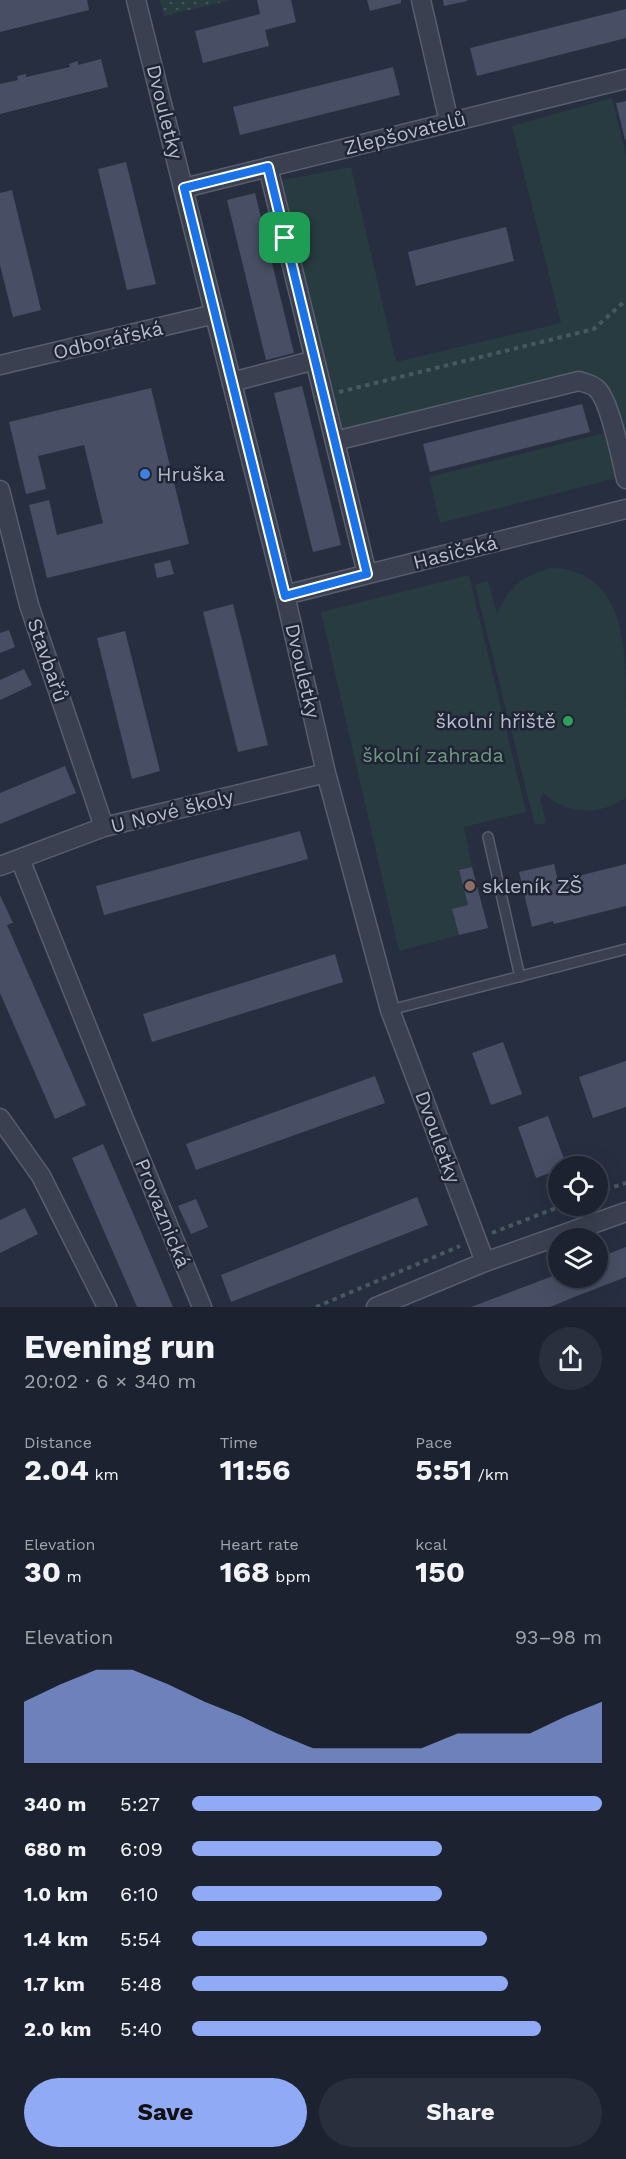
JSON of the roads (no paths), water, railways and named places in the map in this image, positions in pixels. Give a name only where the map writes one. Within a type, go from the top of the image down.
[{"type":"street","name":"Dvouletky","points":[[136,0],[285,596],[326,773],[390,1010],[484,1262]]},
{"type":"street","points":[[421,0],[449,122]]},
{"type":"street","name":"Zlepšovatelů","points":[[184,188],[626,79]]},
{"type":"street","points":[[268,167],[367,574]]},
{"type":"street","name":"Odborářská","points":[[0,365],[215,314]]},
{"type":"street","points":[[232,382],[315,360]]},
{"type":"street","points":[[335,441],[579,381],[598,390],[606,404],[626,478]]},
{"type":"street","name":"Stavbařů","points":[[0,490],[29,605],[104,827]]},
{"type":"street","name":"Hasičská","points":[[285,596],[626,509]]},
{"type":"street","name":"U Nové školy","points":[[0,866],[104,827],[326,773]]},
{"type":"street","name":"Provaznická","points":[[20,859],[202,1307]]},
{"type":"street","points":[[0,1118],[41,1176],[107,1307]]},
{"type":"street","points":[[376,1307],[484,1262],[626,1212]]},
{"type":"lane","points":[[488,837],[520,977]]},
{"type":"lane","points":[[390,1010],[626,950]]},
{"type":"place","name":"Hruška","points":[[145,474]]},
{"type":"place","name":"školní hřiště","points":[[568,721]]},
{"type":"place","name":"skleník ZŠ","points":[[470,886]]},
{"type":"park label","name":"školní zahrada","points":[[433,755]]}]
